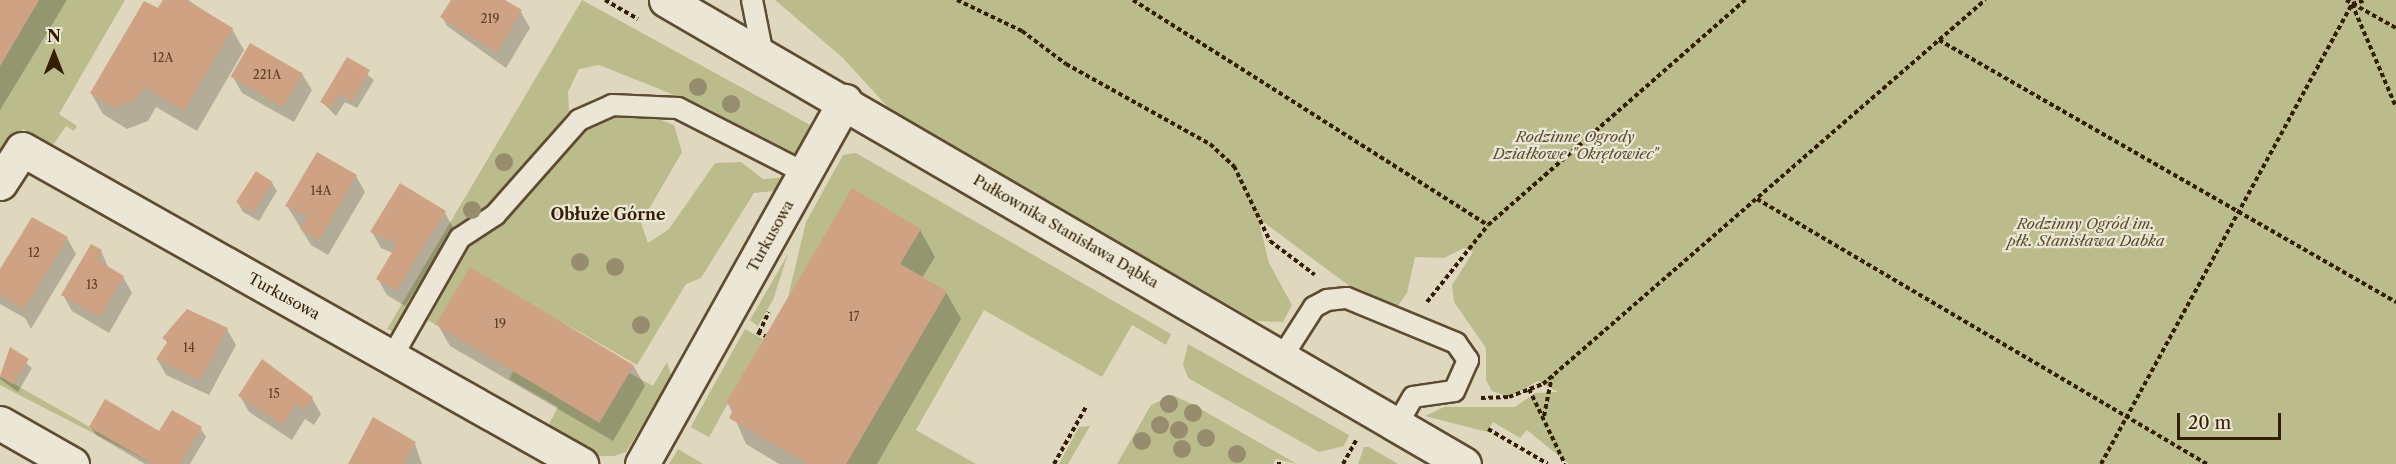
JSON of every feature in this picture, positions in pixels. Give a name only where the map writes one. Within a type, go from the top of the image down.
[{"type":"street","name":"Pułkownika Stanisława Dąbka","points":[[666,0],[1464,464]]},
{"type":"street","name":"Turkusowa","points":[[642,464],[845,102]]},
{"type":"street","name":"Turkusowa","points":[[0,183],[22,149],[581,464]]},
{"type":"street","points":[[0,423],[72,464]]},
{"type":"lane","points":[[752,0],[763,55]]},
{"type":"lane","points":[[392,357],[460,238],[495,215],[579,120],[596,112],[612,105],[678,108],[805,173]]},
{"type":"lane","points":[[1282,357],[1314,307],[1327,300],[1347,298],[1456,343],[1468,360],[1454,391],[1413,398],[1397,425]]},
{"type":"path","points":[[957,0],[1023,31],[1066,64],[1210,144],[1234,166],[1269,241],[1306,264],[1327,300]]},
{"type":"path","points":[[1133,0],[1488,225]]},
{"type":"path","points":[[1413,324],[1488,225],[1745,0]]},
{"type":"path","points":[[1454,391],[1490,400],[1529,389],[1552,376],[1985,0]]},
{"type":"path","points":[[2346,0],[2396,28]]},
{"type":"path","points":[[2101,464],[2124,418],[2352,4],[2366,0]]},
{"type":"path","points":[[2352,4],[2396,107]]},
{"type":"path","points":[[1939,40],[2396,302]]},
{"type":"path","points":[[1757,199],[2124,418],[2207,464]]},
{"type":"path","points":[[1544,417],[1552,376]]},
{"type":"path","points":[[1529,389],[1565,464]]},
{"type":"path","points":[[1054,464],[1086,407]]},
{"type":"path","points":[[1488,429],[1548,464]]},
{"type":"path","points":[[1343,464],[1359,436]]},
{"type":"path","points":[[1277,464],[1284,464]]},
{"type":"green space","points":[[39,0],[125,0],[59,114],[77,126],[74,131],[66,126],[53,145],[23,129],[0,167],[0,66]]},
{"type":"green space","points":[[582,0],[812,126],[809,137],[795,157],[707,108],[599,65],[579,69],[568,92],[569,111],[518,176],[464,227],[397,334],[387,329]]},
{"type":"green space","points":[[775,0],[2396,0],[2396,464],[1569,464],[1527,430],[1520,438],[1493,422],[1487,432],[1425,416],[1444,407],[1515,407],[1535,393],[1558,392],[1538,381],[1509,397],[1492,391],[1486,380],[1486,348],[1454,302],[1452,285],[1473,252],[1464,248],[1444,258],[1415,257],[1407,293],[1397,307],[1371,302],[1258,218],[1269,263],[1292,305],[1283,322],[1257,321],[894,114],[843,58]]},
{"type":"green space","points":[[645,114],[674,125],[682,152],[641,223],[648,243],[669,229],[715,163],[741,162],[763,179],[790,177],[782,190],[754,193],[701,278],[686,284],[637,365],[564,323],[436,325],[428,320],[467,249],[511,214],[582,130],[610,115]]},
{"type":"green space","points":[[856,153],[1171,334],[1166,345],[1132,325],[1102,377],[984,310],[916,430],[976,464],[846,464],[947,291],[900,264],[920,229],[852,189],[788,297],[806,222],[843,155]]},
{"type":"green space","points":[[788,254],[773,300],[758,326],[750,320]]},
{"type":"green space","points":[[745,329],[763,339],[709,437],[691,427]]},
{"type":"green space","points":[[1188,344],[1349,435],[1344,446],[1319,452],[1188,378],[1183,365]]},
{"type":"green space","points":[[667,362],[672,377],[626,452],[614,456],[595,456],[546,430],[558,407],[509,379],[514,370],[601,420],[629,373],[653,386]]},
{"type":"green space","points":[[0,376],[83,423],[153,464],[0,385]]},
{"type":"green space","points":[[1172,395],[1297,464],[1276,459],[1273,464],[1117,464],[1151,405]]},
{"type":"green space","points":[[1090,426],[1068,464],[1059,464],[1079,427]]},
{"type":"green space","points":[[1364,447],[1369,447],[1398,464],[1358,464]]},
{"type":"green space","points":[[678,449],[703,464],[669,464]]},
{"type":"building","points":[[0,0],[39,0],[0,66]]},
{"type":"building","points":[[163,0],[186,0],[233,28],[184,111],[144,87],[136,100],[114,108],[90,93],[144,1],[158,8]]},
{"type":"building","points":[[451,0],[505,0],[522,10],[497,53],[440,17]]},
{"type":"building","points":[[250,43],[303,74],[283,107],[230,77]]},
{"type":"building","points":[[347,57],[370,70],[352,101],[340,94],[331,108],[320,102]]},
{"type":"building","points":[[317,152],[357,175],[319,240],[300,229],[308,217],[285,206]]},
{"type":"building","points":[[256,171],[273,182],[253,213],[236,202]]},
{"type":"building","points":[[400,183],[446,211],[396,291],[376,279],[397,244],[370,232]]},
{"type":"building","points":[[852,188],[921,229],[900,264],[947,291],[846,464],[808,464],[729,418],[734,408],[726,403]]},
{"type":"building","points":[[32,217],[68,237],[24,310],[0,294],[0,269]]},
{"type":"building","points":[[91,244],[102,250],[97,260],[124,276],[100,317],[61,295]]},
{"type":"building","points":[[470,267],[634,365],[599,423],[435,324]]},
{"type":"building","points":[[187,309],[228,328],[200,380],[156,359],[168,341],[162,338]]},
{"type":"building","points":[[10,347],[29,359],[13,384],[0,376]]},
{"type":"building","points":[[262,359],[313,397],[305,410],[295,404],[283,425],[238,396]]},
{"type":"building","points":[[105,399],[159,431],[172,410],[202,427],[180,464],[153,464],[89,427]]},
{"type":"building","points":[[373,417],[416,442],[403,464],[348,464]]},
{"type":"district","name":"Obłuże Górne","points":[[608,214]]},
{"type":"park label","name":"Rodzinne Ogrody Działkowe \"Okrętowiec\"","points":[[1575,144]]},
{"type":"park label","name":"Rodzinny Ogród im. płk. Stanisława Dabka","points":[[2086,232]]}]
